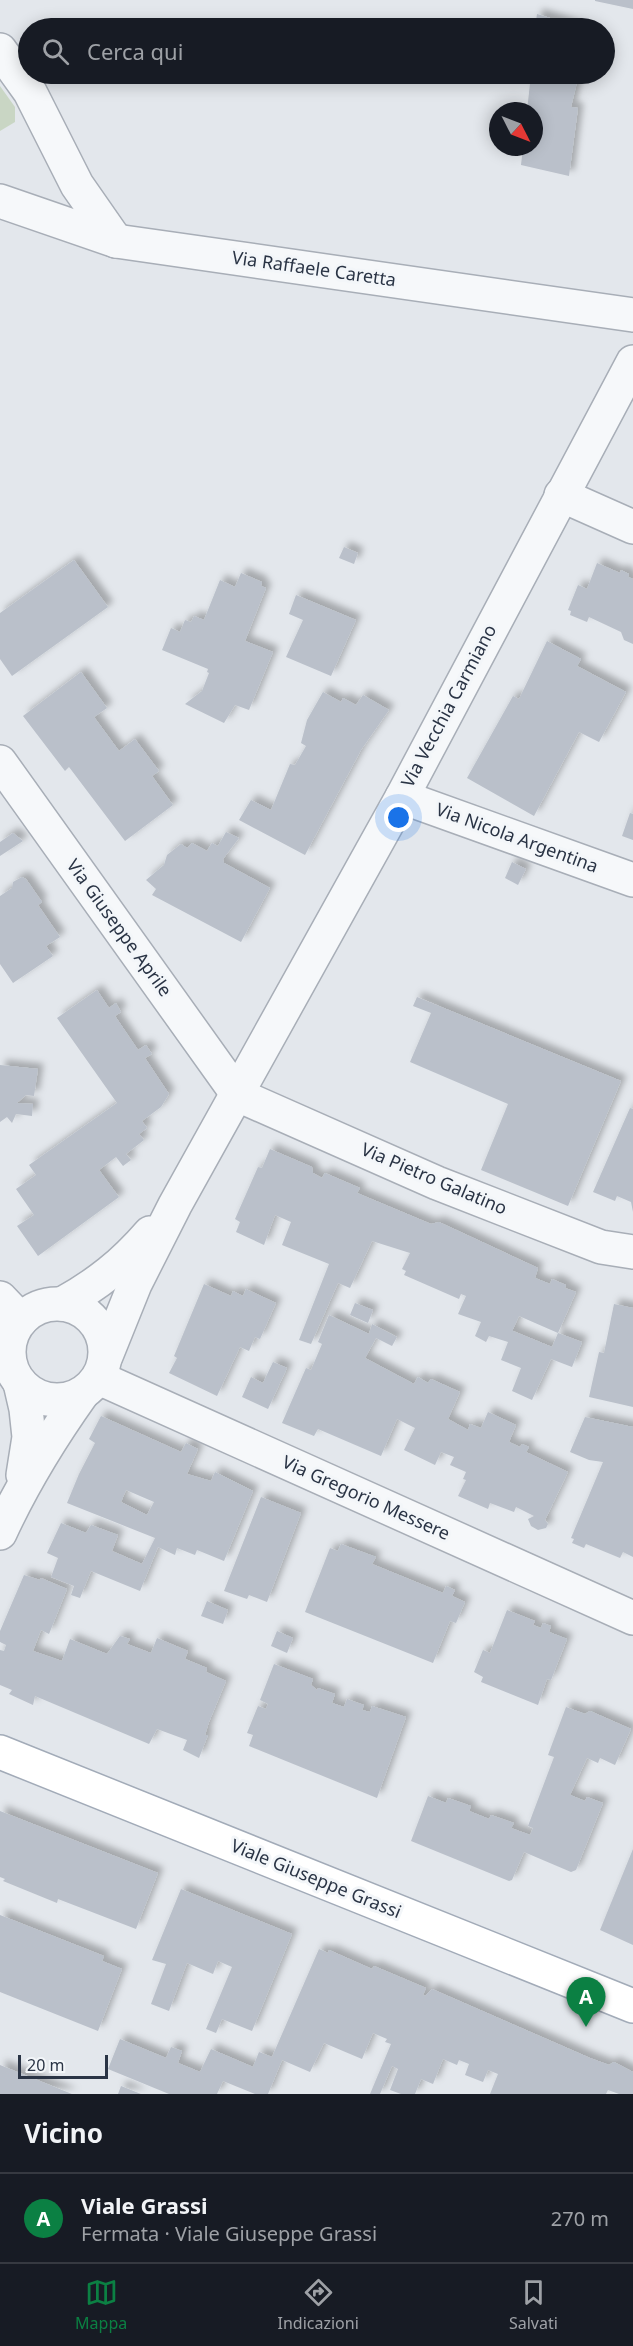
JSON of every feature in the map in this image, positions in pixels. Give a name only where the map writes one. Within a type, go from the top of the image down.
[{"type":"main road","name":"Viale Giuseppe Grassi","points":[[0,1752],[633,2006]]},
{"type":"street","points":[[0,50],[18,75]]},
{"type":"street","points":[[24,84],[77,185],[116,241]]},
{"type":"street","name":"Via Raffaele Caretta","points":[[0,201],[116,241],[633,315]]},
{"type":"street","name":"Via Vecchia Carmiano","points":[[0,1533],[22,1486],[52,1437],[96,1376],[135,1284],[175,1205],[402,797],[633,362]]},
{"type":"street","points":[[561,495],[633,527]]},
{"type":"street","name":"Via Giuseppe Aprile","points":[[0,762],[238,1095]]},
{"type":"street","name":"Via Nicola Argentina","points":[[402,797],[633,880]]},
{"type":"street","name":"Via Pietro Galatino","points":[[238,1095],[437,1183],[601,1247],[633,1252]]},
{"type":"street","name":"Via Vecchia Carmiano","points":[[22,1486],[29,1437],[20,1383],[10,1362],[9,1318],[40,1306],[62,1304],[91,1288],[126,1260],[175,1205]]},
{"type":"street","points":[[20,1383],[39,1398],[63,1401],[96,1376],[103,1335],[89,1315],[62,1304]]},
{"type":"street","name":"Via Gregorio Messere","points":[[96,1376],[633,1618]]},
{"type":"green space","points":[[0,86],[15,107],[15,122],[0,131]]},
{"type":"building","points":[[633,0],[633,9],[595,1]]},
{"type":"building","points":[[537,14],[550,18],[536,18]]},
{"type":"building","points":[[530,84],[577,84],[571,107],[578,108],[569,176],[521,165],[522,156],[543,156],[543,102],[528,102]]},
{"type":"building","points":[[344,547],[358,553],[354,564],[339,558]]},
{"type":"building","points":[[74,560],[108,607],[12,676],[0,659],[0,613]]},
{"type":"building","points":[[597,563],[620,573],[621,570],[633,579],[633,644],[624,640],[621,632],[589,617],[587,622],[570,615],[571,611],[568,610],[578,585],[587,589]]},
{"type":"building","points":[[241,573],[262,582],[261,586],[266,588],[245,641],[273,652],[249,710],[235,705],[224,723],[185,704],[202,691],[209,673],[208,669],[162,650],[171,628],[180,632],[185,620],[191,622],[194,616],[204,620],[220,580],[235,587]]},
{"type":"building","points":[[296,595],[356,620],[331,676],[286,657],[303,620],[289,614]]},
{"type":"building","points":[[547,641],[581,659],[577,666],[626,692],[599,742],[579,732],[534,816],[467,778],[513,696],[519,699]]},
{"type":"building","points":[[81,672],[107,708],[94,717],[119,751],[135,739],[159,771],[152,776],[173,805],[125,841],[69,767],[65,771],[23,716]]},
{"type":"building","points":[[323,692],[341,702],[343,698],[356,705],[363,695],[389,710],[361,750],[305,855],[239,820],[251,800],[271,810],[290,764],[295,765],[306,746],[301,743],[307,720]]},
{"type":"building","points":[[630,813],[633,814],[633,840],[622,836]]},
{"type":"building","points":[[226,832],[239,838],[223,859],[224,863],[270,888],[241,942],[152,895],[156,889],[146,880],[164,865],[167,855],[181,844],[187,848],[192,843],[207,851],[212,843],[218,846]]},
{"type":"building","points":[[13,833],[23,841],[0,856],[0,842]]},
{"type":"building","points":[[512,862],[526,869],[518,885],[505,878]]},
{"type":"building","points":[[22,877],[26,879],[42,902],[38,905],[60,937],[46,946],[53,956],[13,983],[0,964],[0,896],[12,888],[13,882]]},
{"type":"building","points":[[97,990],[109,1008],[116,1003],[121,1012],[115,1016],[138,1050],[146,1045],[152,1054],[145,1058],[169,1094],[161,1107],[142,1121],[147,1128],[139,1134],[144,1140],[126,1154],[131,1160],[123,1166],[116,1157],[99,1170],[119,1197],[38,1256],[17,1226],[34,1215],[16,1189],[36,1175],[29,1165],[117,1103],[57,1018]]},
{"type":"building","points":[[417,997],[621,1081],[568,1206],[481,1170],[508,1104],[410,1062],[431,1013],[413,1006]]},
{"type":"building","points":[[0,1065],[38,1069],[34,1096],[26,1095],[17,1103],[33,1104],[32,1116],[16,1114],[12,1123],[7,1117],[0,1122]]},
{"type":"building","points":[[630,1108],[633,1109],[633,1212],[631,1202],[617,1196],[615,1201],[593,1192]]},
{"type":"building","points":[[270,1149],[312,1167],[313,1173],[322,1178],[325,1173],[360,1188],[357,1193],[431,1224],[439,1222],[538,1268],[535,1278],[550,1284],[552,1279],[576,1292],[558,1333],[582,1342],[572,1367],[551,1359],[532,1400],[512,1391],[521,1368],[501,1360],[508,1342],[489,1336],[486,1342],[475,1336],[481,1322],[458,1314],[466,1296],[461,1294],[459,1299],[404,1275],[406,1271],[402,1269],[410,1253],[372,1241],[350,1288],[338,1283],[311,1344],[299,1340],[329,1264],[282,1245],[291,1222],[275,1215],[264,1245],[236,1232],[240,1222],[235,1219],[258,1167],[262,1168]],"holes":[[[519,1316],[558,1333],[552,1347],[513,1331],[513,1329]]]},
{"type":"building","points":[[204,1284],[231,1296],[233,1291],[243,1296],[246,1289],[276,1303],[260,1339],[255,1337],[249,1351],[240,1347],[217,1396],[169,1373],[177,1358],[174,1356]]},
{"type":"building","points":[[355,1303],[373,1310],[368,1323],[350,1315]]},
{"type":"building","points":[[614,1304],[633,1308],[633,1407],[589,1397],[599,1352],[604,1353]]},
{"type":"building","points":[[329,1315],[369,1334],[372,1324],[397,1337],[392,1346],[376,1338],[365,1358],[414,1384],[418,1377],[428,1383],[431,1379],[460,1392],[448,1419],[468,1430],[470,1424],[481,1428],[488,1412],[516,1425],[509,1442],[520,1447],[522,1444],[529,1447],[526,1452],[568,1472],[545,1520],[548,1524],[546,1528],[538,1530],[531,1526],[528,1519],[534,1516],[516,1507],[514,1512],[490,1503],[488,1509],[458,1496],[466,1480],[463,1479],[466,1472],[450,1465],[454,1457],[441,1452],[435,1465],[404,1450],[415,1428],[397,1419],[381,1456],[318,1429],[314,1436],[282,1423],[306,1368],[311,1370],[322,1344],[318,1342]]},
{"type":"building","points":[[273,1362],[287,1368],[268,1409],[242,1397],[251,1377],[263,1383]]},
{"type":"building","points":[[101,1416],[181,1452],[186,1443],[198,1449],[187,1474],[211,1481],[215,1472],[253,1491],[224,1561],[197,1550],[195,1555],[177,1548],[175,1555],[158,1547],[140,1591],[91,1571],[80,1598],[71,1595],[74,1586],[51,1577],[58,1558],[47,1553],[61,1523],[86,1533],[91,1525],[118,1535],[112,1551],[142,1564],[155,1538],[67,1503],[95,1443],[89,1439]],"holes":[[[126,1490],[154,1502],[147,1515],[121,1502]]]},
{"type":"building","points":[[585,1417],[633,1427],[633,1557],[623,1552],[620,1558],[586,1544],[584,1548],[572,1543],[574,1539],[571,1538],[603,1462],[589,1460],[570,1452]]},
{"type":"building","points":[[261,1497],[301,1513],[267,1602],[249,1595],[247,1599],[224,1591]]},
{"type":"building","points":[[341,1544],[376,1557],[372,1564],[443,1593],[446,1586],[455,1590],[452,1596],[465,1602],[456,1623],[450,1621],[433,1663],[305,1612],[330,1548],[338,1551]]},
{"type":"building","points":[[24,1575],[40,1580],[41,1578],[67,1589],[49,1634],[41,1630],[33,1651],[62,1661],[70,1639],[107,1654],[120,1636],[130,1639],[127,1644],[151,1653],[157,1638],[188,1651],[185,1659],[207,1668],[206,1672],[226,1681],[209,1722],[205,1735],[208,1735],[199,1758],[183,1750],[187,1740],[157,1729],[149,1744],[35,1696],[33,1705],[9,1694],[12,1690],[0,1685],[0,1650],[4,1651],[6,1645],[0,1642],[0,1631]]},
{"type":"building","points":[[207,1601],[228,1610],[223,1624],[201,1616]]},
{"type":"building","points":[[507,1610],[535,1621],[533,1625],[541,1628],[543,1623],[551,1626],[549,1632],[567,1639],[551,1680],[547,1679],[538,1705],[481,1682],[483,1677],[474,1672],[483,1650],[490,1653]]},
{"type":"building","points":[[277,1631],[293,1638],[287,1653],[271,1646]]},
{"type":"building","points":[[274,1664],[313,1679],[311,1685],[317,1690],[318,1688],[335,1694],[332,1703],[344,1707],[347,1699],[364,1705],[362,1710],[370,1712],[372,1706],[406,1717],[377,1798],[249,1746],[253,1735],[247,1733],[258,1706],[266,1709],[268,1704],[260,1700]]},
{"type":"building","points":[[566,1707],[585,1714],[590,1711],[631,1729],[615,1765],[600,1758],[598,1763],[587,1758],[570,1795],[585,1801],[587,1797],[603,1803],[576,1870],[571,1872],[524,1852],[512,1880],[509,1881],[411,1841],[428,1796],[446,1803],[448,1798],[471,1806],[469,1811],[489,1819],[491,1815],[514,1823],[511,1828],[530,1835],[533,1828],[528,1826],[554,1757],[548,1755]]},
{"type":"building","points":[[0,1811],[158,1873],[136,1929],[58,1899],[57,1903],[3,1881],[5,1879],[0,1877]]},
{"type":"building","points":[[633,1849],[633,1945],[600,1930]]},
{"type":"building","points":[[181,1889],[292,1934],[252,2031],[222,2019],[216,2033],[206,2029],[232,1967],[218,1961],[213,1974],[187,1963],[169,2011],[151,2004],[166,1964],[152,1960]]},
{"type":"building","points":[[0,1915],[104,1956],[102,1961],[122,1969],[98,2031],[0,1992]]},
{"type":"building","points":[[319,1949],[328,1953],[329,1950],[372,1969],[374,1966],[426,1988],[423,1995],[425,1996],[432,1989],[590,2058],[609,2065],[614,2062],[633,2072],[633,2094],[619,2094],[608,2090],[606,2094],[490,2094],[498,2074],[488,2070],[483,2082],[465,2075],[469,2064],[459,2060],[457,2065],[443,2059],[433,2084],[421,2079],[415,2094],[401,2094],[390,2090],[398,2069],[392,2066],[380,2094],[370,2094],[391,2044],[385,2042],[387,2039],[373,2033],[362,2059],[324,2043],[310,2072],[282,2060],[268,2094],[255,2094],[223,2081],[217,2094],[169,2094],[108,2069],[120,2039],[166,2058],[171,2047],[182,2051],[178,2063],[200,2072],[211,2049],[253,2067],[259,2052],[272,2057]]},
{"type":"building","points":[[0,2065],[72,2094],[0,2094]]},
{"type":"building","points":[[121,2086],[141,2094],[118,2094]]},
{"type":"place","name":"Viale Grassi","points":[[586,2027]]}]
